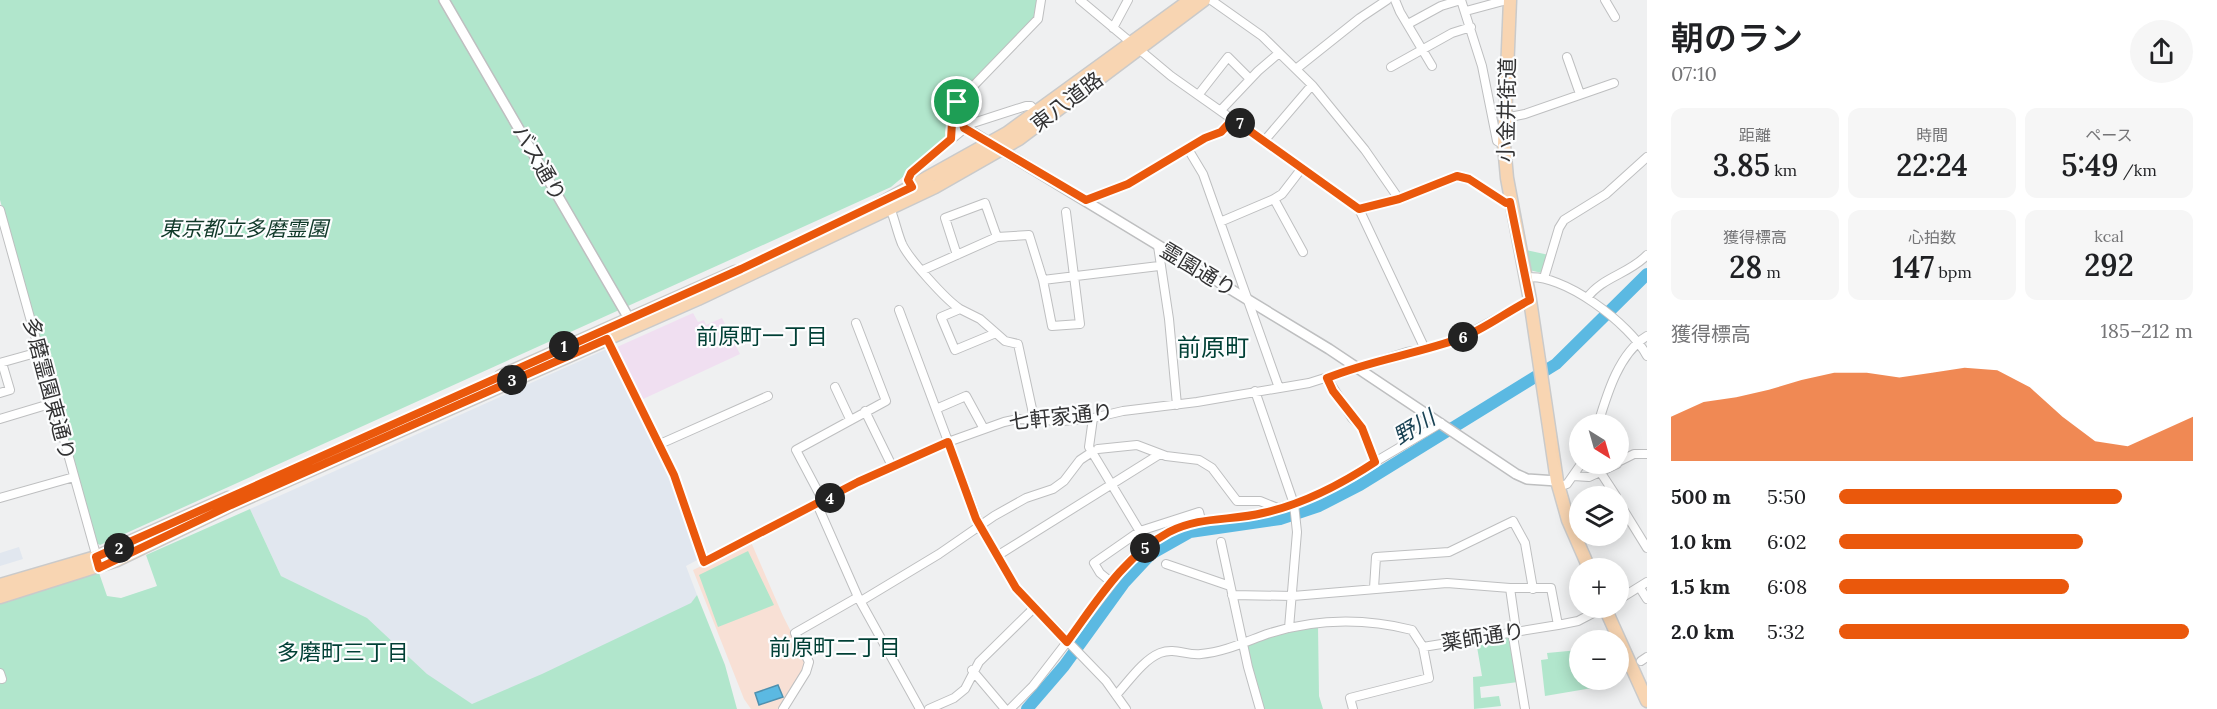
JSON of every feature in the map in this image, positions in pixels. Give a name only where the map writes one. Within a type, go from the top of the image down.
[{"type":"main road","name":"東八道路","points":[[0,585],[98,562],[558,349],[631,322],[890,208],[997,147],[1190,0]]},
{"type":"main road","name":"東八道路","points":[[0,597],[98,562],[610,338],[631,322],[997,147],[1036,112],[1133,45],[1204,0]]},
{"type":"main road","name":"小金井街道","points":[[1509,0],[1504,145],[1510,202],[1529,296],[1557,484]]},
{"type":"main road","points":[[558,349],[606,332],[610,338]]},
{"type":"main road","points":[[1557,484],[1569,507]]},
{"type":"main road","points":[[1606,618],[1647,701]]},
{"type":"street","name":"バス通り","points":[[444,0],[631,322]]},
{"type":"street","points":[[951,139],[952,120],[957,102],[1038,18],[1041,0]]},
{"type":"street","points":[[1080,0],[1133,45],[1198,94],[1359,209],[1425,349]]},
{"type":"street","points":[[1113,28],[1128,0]]},
{"type":"street","points":[[1211,0],[1262,36],[1312,85],[1365,150],[1399,199]]},
{"type":"street","points":[[1296,69],[1360,18],[1387,0]]},
{"type":"street","points":[[1395,0],[1432,66]]},
{"type":"street","points":[[1408,24],[1441,6],[1461,0],[1471,27],[1497,141],[1504,145]]},
{"type":"street","points":[[1466,11],[1509,0]]},
{"type":"street","points":[[1605,0],[1615,17]]},
{"type":"street","points":[[1391,67],[1452,33],[1471,27]]},
{"type":"street","points":[[1221,110],[1279,53]]},
{"type":"street","points":[[1198,94],[1228,57],[1250,79]]},
{"type":"street","points":[[1567,57],[1580,94]]},
{"type":"street","points":[[1505,118],[1525,114],[1614,83]]},
{"type":"street","points":[[1265,140],[1312,85]]},
{"type":"street","points":[[957,102],[964,128]]},
{"type":"street","points":[[912,187],[908,180],[911,173],[964,128],[1026,106],[1031,106],[1036,112]]},
{"type":"street","points":[[1086,200],[1120,188],[1221,132],[1233,119]]},
{"type":"street","name":"霊園通り","points":[[952,120],[1250,301],[1527,479],[1557,484]]},
{"type":"street","points":[[1188,149],[1203,174],[1279,388]]},
{"type":"street","points":[[1543,278],[1559,228],[1564,220],[1605,194],[1647,157]]},
{"type":"street","points":[[1220,222],[1282,194],[1302,168]]},
{"type":"street","points":[[1359,209],[1399,199],[1457,176],[1469,179],[1506,203],[1510,202]]},
{"type":"street","points":[[1274,199],[1303,252]]},
{"type":"street","points":[[957,255],[945,218],[985,203],[997,237]]},
{"type":"street","points":[[890,208],[903,247],[917,268],[923,270],[947,302],[980,320],[1005,341],[1018,344],[1034,418]]},
{"type":"street","name":"多磨霊園東通り","points":[[0,210],[98,562]]},
{"type":"street","points":[[923,270],[997,237],[1029,235],[1043,280],[1052,326],[1080,324],[1066,212]]},
{"type":"street","points":[[1158,246],[1177,405]]},
{"type":"street","points":[[1587,298],[1596,285],[1633,268],[1647,255]]},
{"type":"street","points":[[1043,280],[1159,266]]},
{"type":"street","points":[[1525,278],[1543,278],[1587,298],[1640,342],[1647,356]]},
{"type":"street","name":"七軒家通り","points":[[610,338],[684,500],[704,562],[892,466],[948,442],[1004,422],[1034,418],[1063,421],[1093,418],[1123,411],[1177,405],[1327,378],[1407,352],[1425,349],[1476,331],[1529,296],[1543,278]]},
{"type":"street","points":[[960,309],[941,317],[954,350],[996,333]]},
{"type":"street","points":[[899,310],[980,527],[1016,588],[1087,661],[1117,694],[1126,709]]},
{"type":"street","points":[[856,323],[886,401],[796,450],[860,599],[920,709]]},
{"type":"street","points":[[1602,414],[1612,384],[1623,363],[1647,336]]},
{"type":"street","points":[[0,393],[10,390],[1,363],[39,352]]},
{"type":"street","points":[[1327,378],[1346,409],[1362,428],[1375,462]]},
{"type":"street","points":[[835,387],[850,419]]},
{"type":"street","points":[[1255,392],[1294,504],[1297,530],[1289,628]]},
{"type":"street","points":[[660,444],[768,396]]},
{"type":"street","points":[[936,409],[966,396],[984,429]]},
{"type":"street","points":[[0,418],[53,403]]},
{"type":"street","points":[[865,411],[892,466]]},
{"type":"street","points":[[1093,418],[1089,447],[1095,450],[1112,485],[1148,545]]},
{"type":"street","points":[[1010,709],[1033,686],[1111,582],[1131,559],[1148,545],[1168,532],[1201,520],[1261,514],[1326,491],[1441,423]]},
{"type":"street","points":[[783,709],[806,672],[809,662],[795,633],[860,599],[1012,506],[1053,489],[1064,481],[1080,460],[1095,450],[1137,445],[1146,446],[1160,454],[1199,460],[1218,474],[1237,501],[1260,501],[1280,509]]},
{"type":"street","points":[[997,556],[1160,454]]},
{"type":"street","points":[[1629,457],[1634,454],[1647,454]]},
{"type":"street","points":[[1557,484],[1567,484],[1573,476],[1589,477],[1596,474]]},
{"type":"street","points":[[0,498],[74,477]]},
{"type":"street","points":[[1111,582],[1100,573],[1094,562],[1140,531],[1199,512],[1201,520]]},
{"type":"street","points":[[1629,519],[1647,548]]},
{"type":"street","points":[[1374,588],[1376,556],[1449,552],[1512,521],[1525,543],[1533,589]]},
{"type":"street","points":[[1221,542],[1260,709]]},
{"type":"street","points":[[1166,564],[1231,590],[1293,596],[1447,583],[1510,588],[1551,588],[1558,625]]},
{"type":"street","points":[[1629,593],[1643,585],[1647,599]]},
{"type":"street","points":[[1510,588],[1525,709]]},
{"type":"street","points":[[929,709],[954,698],[965,689],[972,670],[1034,608]]},
{"type":"street","name":"薬師通り","points":[[1117,694],[1160,653],[1185,651],[1198,655],[1243,644],[1289,628],[1336,621],[1395,626],[1412,630],[1422,647],[1558,625],[1584,618]]},
{"type":"street","points":[[1353,709],[1350,698],[1429,678],[1422,647]]},
{"type":"street","points":[[972,670],[1005,709]]},
{"type":"shaded area","points":[[693,313],[698,322],[704,320],[706,325],[722,318],[740,354],[641,400],[617,347]]},
{"type":"shaded area","points":[[609,348],[672,477],[701,558],[686,566],[697,595],[682,617],[483,704],[465,704],[424,676],[363,617],[281,576],[250,509]]},
{"type":"shaded area","points":[[751,542],[783,616],[807,663],[780,709],[751,709],[744,699],[693,570]]},
{"type":"shaded area","points":[[19,547],[23,559],[0,566],[0,553]]},
{"type":"green space","name":"東京都立多磨霊園","points":[[0,0],[1038,0],[1036,17],[950,104],[945,133],[948,139],[891,187],[100,545],[95,542],[0,200]]},
{"type":"green space","points":[[1526,250],[1549,255],[1542,273],[1529,270]]},
{"type":"green space","points":[[250,509],[281,576],[367,618],[427,674],[472,704],[542,674],[691,603],[697,595],[725,665],[737,709],[0,709],[0,599],[98,570],[107,596],[121,598],[157,586],[146,555]]},
{"type":"green space","points":[[748,551],[774,605],[718,627],[699,575]]},
{"type":"green space","points":[[1318,626],[1319,696],[1323,709],[1262,709],[1245,645],[1267,636]]},
{"type":"green space","points":[[1510,636],[1518,682],[1480,687],[1481,698],[1499,696],[1501,706],[1474,709],[1473,677],[1482,676],[1476,641],[1481,640],[1485,643],[1485,639]]},
{"type":"green space","points":[[1569,651],[1569,690],[1580,690],[1545,696],[1541,660],[1548,659],[1547,653]]},
{"type":"water","points":[[778,685],[783,697],[759,705],[755,693]]},
{"type":"waterway","name":"野川","points":[[1027,709],[1064,666],[1124,583],[1151,554],[1190,532],[1280,519],[1319,506],[1360,485],[1556,364],[1647,274]]},
{"type":"district","name":"前原町一丁目","points":[[762,336]]},
{"type":"district","name":"前原町","points":[[1213,348]]},
{"type":"district","name":"前原町二丁目","points":[[835,647]]},
{"type":"district","name":"多磨町三丁目","points":[[343,652]]},
{"type":"route","points":[[957,102],[964,128],[1086,200],[1128,184],[1205,138],[1221,132],[1233,119],[1265,140],[1353,207],[1359,209],[1399,199],[1457,176],[1469,179],[1506,203],[1510,202],[1530,300],[1461,338],[1407,352],[1327,378],[1333,391],[1362,428],[1375,462],[1319,495],[1294,504],[1261,514],[1201,520],[1168,532],[1131,559],[1067,642],[1016,588],[976,519],[948,442],[858,482],[704,562],[674,475],[607,339],[231,505],[99,568],[96,557],[506,374],[616,322],[741,269],[912,187],[908,180],[911,173],[951,139],[953,107],[957,102]]}]
